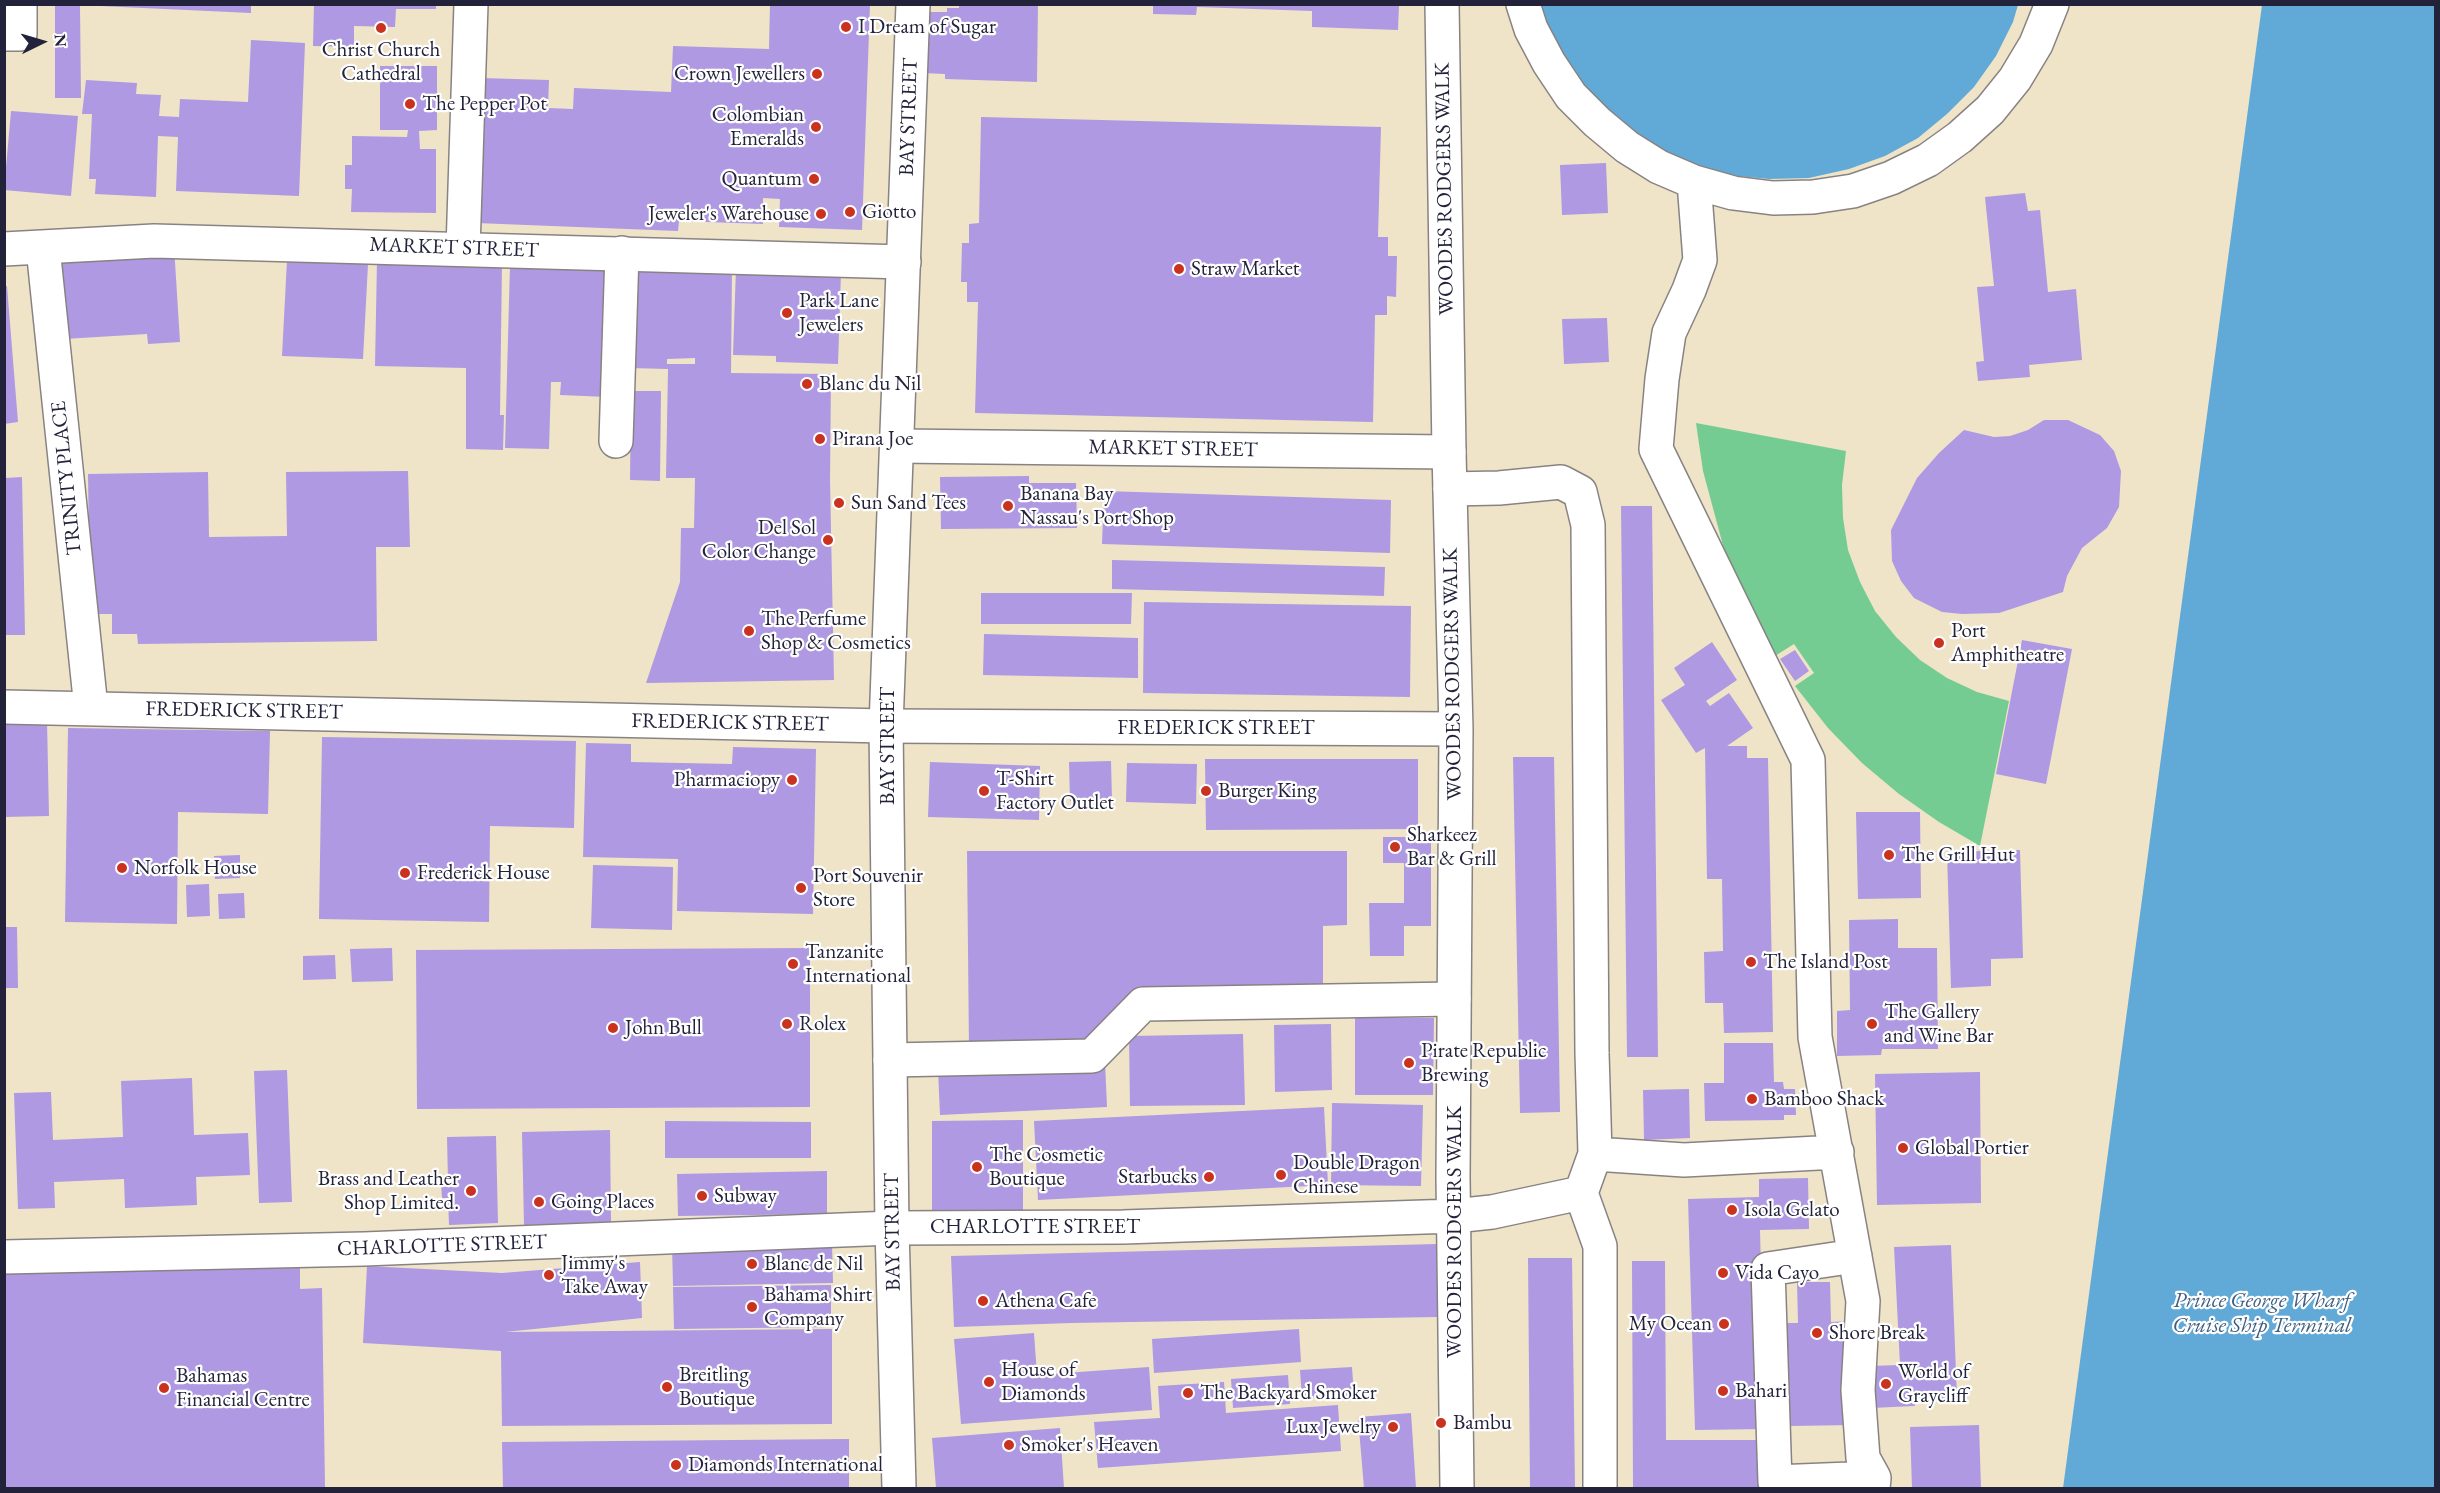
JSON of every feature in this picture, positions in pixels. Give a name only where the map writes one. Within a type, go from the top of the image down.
[{"type":"main road","points":[[4,34],[20,34],[20,4]]},
{"type":"main road","points":[[463,249],[471,4]]},
{"type":"main road","name":"BAY STREET","points":[[899,1488],[892,1228],[886,726],[913,4]]},
{"type":"main road","name":"WOODES RODGERS WALK","points":[[1442,4],[1456,729],[1454,1216],[1457,1488]]},
{"type":"main road","points":[[1523,4],[1532,29],[1549,63],[1571,96],[1627,147],[1659,167],[1694,182],[1733,193],[1773,198],[1813,197],[1852,191],[1891,178],[1928,160],[1960,137],[1990,110],[2015,79],[2036,44],[2052,4]]},
{"type":"main road","points":[[1694,182],[1700,260],[1669,333],[1662,379],[1656,449],[1808,760],[1815,1037],[1837,1152],[1863,1301],[1858,1390],[1863,1458],[1874,1483],[1773,1485],[1768,1269],[1855,1256]]},
{"type":"main road","name":"MARKET STREET","points":[[4,249],[154,241],[904,262]]},
{"type":"main road","name":"TRINITY PLACE","points":[[43,248],[91,708]]},
{"type":"main road","points":[[616,441],[622,253]]},
{"type":"main road","name":"MARKET STREET","points":[[897,446],[1449,452]]},
{"type":"main road","points":[[1450,489],[1498,488],[1561,482],[1581,492],[1588,525],[1595,1154],[1581,1193],[1600,1246],[1600,1488]]},
{"type":"main road","name":"FREDERICK STREET","points":[[4,707],[886,726],[1456,729]]},
{"type":"main road","points":[[890,1060],[1092,1056],[1143,1004],[1454,999]]},
{"type":"main road","points":[[1595,1154],[1684,1160],[1837,1152]]},
{"type":"main road","name":"CHARLOTTE STREET","points":[[4,1257],[364,1249],[892,1228],[1123,1227],[1454,1216],[1492,1212],[1581,1193]]},
{"type":"green space","points":[[1696,423],[1846,451],[1842,485],[1843,518],[1848,550],[1860,582],[1875,611],[1896,637],[1920,660],[1947,678],[1977,692],[2009,701],[1980,846],[1939,822],[1899,794],[1862,763],[1828,728],[1795,686],[1814,673],[1794,644],[1775,656],[1728,564],[1703,471]]},
{"type":"water","points":[[1538,5],[2018,5],[2013,22],[1996,56],[1974,87],[1918,138],[1885,156],[1849,169],[1809,178],[1769,179],[1728,175],[1689,163],[1652,146],[1618,122],[1589,94],[1564,62]]},
{"type":"water","name":"Prince George Wharf Cruise Ship Terminal","points":[[2262,5],[2435,5],[2435,1488],[2063,1488]]},
{"type":"building","points":[[100,4],[251,4],[251,13],[100,6]]},
{"type":"building","points":[[314,4],[436,4],[436,9],[396,9],[395,27],[354,26],[354,47],[313,46]]},
{"type":"building","points":[[770,4],[870,4],[862,230],[779,227],[780,199],[763,198],[763,224],[679,221],[678,231],[476,223],[481,78],[549,80],[548,108],[573,109],[574,88],[671,92],[673,46],[769,49]]},
{"type":"building","points":[[959,4],[1038,4],[1037,82],[945,79],[945,74],[923,73],[925,12],[947,12],[947,8],[959,8]]},
{"type":"building","points":[[1153,4],[1399,4],[1398,30],[1312,27],[1312,11],[1197,7],[1196,15],[1153,14]]},
{"type":"building","points":[[55,5],[80,6],[81,98],[55,98]]},
{"type":"building","points":[[251,40],[305,43],[299,196],[176,191],[178,137],[158,136],[156,197],[95,194],[96,179],[89,179],[92,114],[82,114],[86,80],[137,83],[136,94],[161,95],[159,116],[179,117],[180,99],[248,102]]},
{"type":"building","points":[[380,66],[437,66],[437,130],[419,131],[420,149],[436,149],[436,213],[351,212],[352,189],[345,189],[345,165],[352,165],[352,136],[407,137],[408,130],[380,130]]},
{"type":"building","points":[[11,111],[78,116],[71,196],[4,190]]},
{"type":"building","name":"Straw Market","points":[[981,117],[1381,127],[1378,237],[1388,237],[1388,256],[1397,256],[1396,297],[1387,296],[1387,315],[1375,315],[1373,422],[975,413],[978,302],[967,302],[967,282],[961,282],[962,243],[969,243],[969,224],[979,223]]},
{"type":"building","points":[[1606,163],[1608,213],[1562,215],[1560,165]]},
{"type":"building","points":[[2025,193],[2028,211],[2040,210],[2048,292],[2076,289],[2082,360],[2029,365],[2030,377],[1978,381],[1976,362],[1984,361],[1977,287],[1994,286],[1985,197]]},
{"type":"building","points":[[174,246],[180,342],[148,344],[147,334],[64,339],[60,266],[74,252]]},
{"type":"building","points":[[287,260],[368,264],[363,359],[282,356]]},
{"type":"building","points":[[377,260],[502,262],[500,415],[504,415],[503,450],[466,449],[466,368],[375,366]]},
{"type":"building","points":[[510,265],[611,267],[608,397],[560,395],[561,382],[551,382],[549,449],[505,448]]},
{"type":"building","points":[[629,266],[732,268],[731,373],[831,374],[830,480],[834,680],[646,683],[680,582],[681,528],[694,528],[695,478],[666,478],[668,369],[629,368]],"holes":[[[695,358],[695,364],[667,364],[667,359]]]},
{"type":"building","name":"Park Lane Jewelers","points":[[736,268],[841,272],[838,364],[776,362],[776,356],[733,355]]},
{"type":"building","points":[[4,286],[7,286],[18,422],[4,424]]},
{"type":"building","points":[[1607,318],[1609,362],[1564,364],[1562,319]]},
{"type":"building","points":[[631,391],[661,391],[660,481],[630,480]]},
{"type":"building","points":[[2044,420],[2068,420],[2100,435],[2114,451],[2121,471],[2119,507],[2107,528],[2082,548],[2067,576],[2063,592],[1999,613],[1942,612],[1914,598],[1901,581],[1892,561],[1891,530],[1917,478],[1964,430],[1994,437],[2010,436],[2028,430]]},
{"type":"building","points":[[408,471],[410,547],[376,547],[377,641],[138,644],[137,634],[112,634],[112,614],[90,614],[88,474],[208,472],[209,537],[287,536],[286,472]]},
{"type":"building","name":"Banana Bay Nassau's Port Shop","points":[[1029,476],[1029,483],[1076,483],[1077,528],[941,529],[940,477]]},
{"type":"building","points":[[22,477],[25,635],[5,635],[5,478]]},
{"type":"building","points":[[1104,491],[1391,500],[1390,553],[1102,544]]},
{"type":"building","points":[[1621,506],[1652,506],[1658,1057],[1627,1057]]},
{"type":"building","points":[[1112,560],[1385,567],[1384,596],[1112,589]]},
{"type":"building","points":[[981,593],[1132,593],[1131,624],[981,624]]},
{"type":"building","points":[[1144,602],[1411,606],[1410,697],[1143,693]]},
{"type":"building","points":[[984,634],[1138,638],[1138,678],[983,675]]},
{"type":"building","points":[[2022,640],[2072,649],[2046,784],[1996,774]]},
{"type":"building","points":[[1712,642],[1737,680],[1706,701],[1710,706],[1729,693],[1753,728],[1727,746],[1747,746],[1747,758],[1768,758],[1773,1032],[1724,1033],[1723,1003],[1705,1003],[1704,952],[1723,951],[1722,879],[1707,879],[1705,748],[1696,753],[1661,700],[1685,685],[1674,668]]},
{"type":"building","points":[[1795,650],[1809,671],[1795,681],[1780,659]]},
{"type":"building","points":[[4,720],[47,720],[49,816],[4,817]]},
{"type":"building","name":"Norfolk House","points":[[68,728],[270,731],[268,814],[178,812],[177,924],[65,922]]},
{"type":"building","name":"Frederick House","points":[[322,737],[576,741],[574,828],[490,826],[489,922],[319,919]]},
{"type":"building","points":[[586,743],[631,744],[631,762],[732,764],[733,747],[816,749],[813,914],[677,911],[678,859],[583,857]]},
{"type":"building","points":[[1513,757],[1554,757],[1560,1112],[1520,1113]]},
{"type":"building","points":[[1205,759],[1418,759],[1418,829],[1206,830]]},
{"type":"building","points":[[1111,761],[1112,800],[1070,801],[1069,762]]},
{"type":"building","name":"T-Shirt Factory Outlet","points":[[930,762],[1040,766],[1039,820],[928,817]]},
{"type":"building","points":[[1127,763],[1197,764],[1196,804],[1126,802]]},
{"type":"building","name":"The Grill Hut","points":[[1856,812],[1920,812],[1921,898],[1858,899]]},
{"type":"building","points":[[1383,837],[1431,837],[1431,926],[1404,926],[1404,956],[1370,956],[1369,903],[1404,903],[1404,863],[1383,863]]},
{"type":"building","points":[[2020,850],[2023,958],[1991,959],[1991,986],[1951,988],[1947,852]]},
{"type":"building","points":[[967,851],[1347,851],[1347,925],[1323,926],[1323,987],[1173,986],[1139,988],[1083,1050],[969,1050]]},
{"type":"building","points":[[240,855],[240,878],[215,879],[214,856]]},
{"type":"building","points":[[593,865],[673,867],[672,930],[591,928]]},
{"type":"building","points":[[209,884],[210,916],[187,917],[186,885]]},
{"type":"building","points":[[244,893],[245,918],[219,919],[218,894]]},
{"type":"building","points":[[1898,919],[1898,948],[1937,948],[1938,1049],[1882,1049],[1881,1055],[1837,1056],[1837,1011],[1850,1010],[1849,920]]},
{"type":"building","points":[[4,927],[17,927],[18,988],[4,988]]},
{"type":"building","points":[[392,948],[393,981],[352,982],[350,949]]},
{"type":"building","name":"John Bull","points":[[810,948],[810,1107],[417,1109],[416,950]]},
{"type":"building","points":[[335,955],[336,979],[303,980],[303,956]]},
{"type":"building","points":[[1355,1018],[1434,1018],[1433,1095],[1355,1095]]},
{"type":"building","points":[[1331,1024],[1332,1090],[1275,1092],[1274,1025]]},
{"type":"building","points":[[1243,1034],[1245,1105],[1130,1106],[1129,1036]]},
{"type":"building","points":[[1724,1043],[1773,1043],[1774,1082],[1783,1082],[1784,1089],[1795,1089],[1796,1115],[1784,1115],[1784,1120],[1705,1121],[1704,1083],[1724,1083]]},
{"type":"building","points":[[1105,1062],[1107,1107],[940,1115],[938,1070]]},
{"type":"building","points":[[287,1070],[292,1202],[259,1203],[254,1071]]},
{"type":"building","points":[[1980,1072],[1981,1203],[1877,1205],[1875,1074]]},
{"type":"building","points":[[192,1078],[194,1135],[248,1133],[250,1175],[196,1177],[197,1205],[125,1208],[124,1179],[54,1182],[55,1208],[18,1209],[14,1093],[51,1092],[53,1140],[123,1137],[121,1081]]},
{"type":"building","points":[[1689,1089],[1690,1138],[1644,1140],[1643,1090]]},
{"type":"building","points":[[1332,1103],[1423,1105],[1421,1186],[1331,1185]]},
{"type":"building","points":[[1324,1107],[1328,1185],[1038,1200],[1034,1121]]},
{"type":"building","name":"The Cosmetic Boutique","points":[[1023,1120],[1023,1213],[932,1213],[932,1121]]},
{"type":"building","points":[[665,1121],[811,1122],[811,1158],[665,1158]]},
{"type":"building","points":[[610,1130],[611,1224],[524,1225],[522,1132]]},
{"type":"building","points":[[496,1136],[498,1223],[449,1225],[448,1198],[442,1198],[441,1183],[448,1182],[447,1137]]},
{"type":"building","points":[[827,1171],[827,1214],[678,1216],[677,1174]]},
{"type":"building","points":[[1808,1178],[1809,1229],[1760,1230],[1765,1429],[1695,1430],[1688,1199],[1759,1197],[1759,1179]]},
{"type":"building","name":"Blanc de Nil","points":[[832,1243],[833,1283],[673,1286],[672,1245]]},
{"type":"building","points":[[1437,1244],[1438,1317],[954,1327],[951,1256]]},
{"type":"building","points":[[1951,1245],[1957,1398],[1915,1400],[1915,1406],[1871,1408],[1869,1366],[1900,1365],[1894,1247]]},
{"type":"building","points":[[1528,1258],[1572,1258],[1575,1488],[1530,1488]]},
{"type":"building","points":[[1632,1261],[1665,1261],[1666,1440],[1758,1440],[1758,1488],[1633,1488]]},
{"type":"building","name":"Breitling Boutique","points":[[640,1262],[642,1318],[505,1332],[832,1329],[832,1424],[502,1426],[501,1351],[363,1343],[367,1266],[502,1273]]},
{"type":"building","name":"Bahamas Financial Centre","points":[[300,1268],[300,1289],[322,1288],[325,1487],[4,1488],[4,1272]]},
{"type":"building","points":[[1797,1282],[1830,1282],[1831,1322],[1851,1321],[1854,1425],[1789,1426],[1787,1323],[1798,1323]]},
{"type":"building","name":"Bahama Shirt Company","points":[[831,1285],[831,1327],[674,1329],[673,1287]]},
{"type":"building","points":[[1299,1329],[1301,1362],[1154,1373],[1152,1339]]},
{"type":"building","points":[[1034,1333],[1037,1375],[1149,1367],[1152,1410],[961,1424],[954,1339]]},
{"type":"building","points":[[1352,1367],[1354,1396],[1302,1399],[1300,1370]]},
{"type":"building","points":[[1288,1375],[1290,1404],[1233,1408],[1231,1379]]},
{"type":"building","points":[[1224,1382],[1226,1413],[1338,1405],[1341,1451],[1098,1468],[1094,1422],[1160,1418],[1158,1386]]},
{"type":"building","points":[[1411,1413],[1416,1488],[1364,1488],[1358,1417]]},
{"type":"building","points":[[1979,1425],[1981,1488],[1912,1488],[1910,1427]]},
{"type":"building","points":[[1060,1428],[1064,1488],[936,1488],[932,1438]]},
{"type":"building","name":"Diamonds International","points":[[849,1439],[849,1488],[503,1488],[502,1442]]},
{"type":"place","name":"I Dream of Sugar","points":[[846,27]]},
{"type":"place","name":"Christ Church Cathedral","points":[[381,28]]},
{"type":"place","name":"Crown Jewellers","points":[[817,74]]},
{"type":"place","name":"The Pepper Pot","points":[[410,104]]},
{"type":"place","name":"Colombian Emeralds","points":[[816,127]]},
{"type":"place","name":"Quantum","points":[[814,179]]},
{"type":"place","name":"Giotto","points":[[850,212]]},
{"type":"place","name":"Jeweler's Warehouse","points":[[821,214]]},
{"type":"place","name":"Straw Market","points":[[1179,269]]},
{"type":"place","name":"Park Lane Jewelers","points":[[787,313]]},
{"type":"place","name":"Blanc du Nil","points":[[807,384]]},
{"type":"place","name":"Pirana Joe","points":[[820,439]]},
{"type":"place","name":"Sun Sand Tees","points":[[839,503]]},
{"type":"place","name":"Banana Bay Nassau's Port Shop","points":[[1008,506]]},
{"type":"place","name":"Del Sol Color Change","points":[[828,540]]},
{"type":"place","name":"The Perfume Shop & Cosmetics","points":[[749,631]]},
{"type":"place","name":"Port Amphitheatre","points":[[1939,643]]},
{"type":"place","name":"Pharmaciopy","points":[[792,780]]},
{"type":"place","name":"T-Shirt Factory Outlet","points":[[984,791]]},
{"type":"place","name":"Burger King","points":[[1206,791]]},
{"type":"place","name":"Sharkeez Bar & Grill","points":[[1395,847]]},
{"type":"place","name":"The Grill Hut","points":[[1889,855]]},
{"type":"place","name":"Norfolk House","points":[[122,868]]},
{"type":"place","name":"Frederick House","points":[[405,873]]},
{"type":"place","name":"Port Souvenir Store","points":[[801,888]]},
{"type":"place","name":"The Island Post","points":[[1751,962]]},
{"type":"place","name":"Tanzanite International","points":[[793,964]]},
{"type":"place","name":"Rolex","points":[[787,1024]]},
{"type":"place","name":"The Gallery and Wine Bar","points":[[1872,1024]]},
{"type":"place","name":"John Bull","points":[[613,1028]]},
{"type":"place","name":"Pirate Republic Brewing","points":[[1409,1063]]},
{"type":"place","name":"Bamboo Shack","points":[[1752,1099]]},
{"type":"place","name":"Global Portier","points":[[1903,1148]]},
{"type":"place","name":"The Cosmetic Boutique","points":[[977,1167]]},
{"type":"place","name":"Double Dragon Chinese","points":[[1281,1175]]},
{"type":"place","name":"Starbucks","points":[[1209,1177]]},
{"type":"place","name":"Brass and Leather Shop Limited.","points":[[471,1191]]},
{"type":"place","name":"Subway","points":[[702,1196]]},
{"type":"place","name":"Going Places","points":[[539,1202]]},
{"type":"place","name":"Isola Gelato","points":[[1732,1210]]},
{"type":"place","name":"Blanc de Nil","points":[[752,1264]]},
{"type":"place","name":"Vida Cayo","points":[[1723,1273]]},
{"type":"place","name":"Jimmy's Take Away","points":[[549,1275]]},
{"type":"place","name":"Athena Cafe","points":[[983,1301]]},
{"type":"place","name":"Bahama Shirt Company","points":[[752,1307]]},
{"type":"place","name":"My Ocean","points":[[1724,1324]]},
{"type":"place","name":"Shore Break","points":[[1817,1333]]},
{"type":"place","name":"House of Diamonds","points":[[989,1382]]},
{"type":"place","name":"World of Graycliff","points":[[1886,1384]]},
{"type":"place","name":"Breitling Boutique","points":[[667,1387]]},
{"type":"place","name":"Bahamas Financial Centre","points":[[164,1388]]},
{"type":"place","name":"Bahari","points":[[1723,1391]]},
{"type":"place","name":"The Backyard Smoker","points":[[1188,1393]]},
{"type":"place","name":"Bambu","points":[[1441,1423]]},
{"type":"place","name":"Lux Jewelry","points":[[1393,1427]]},
{"type":"place","name":"Smoker's Heaven","points":[[1009,1445]]},
{"type":"place","name":"Diamonds International","points":[[676,1465]]}]
